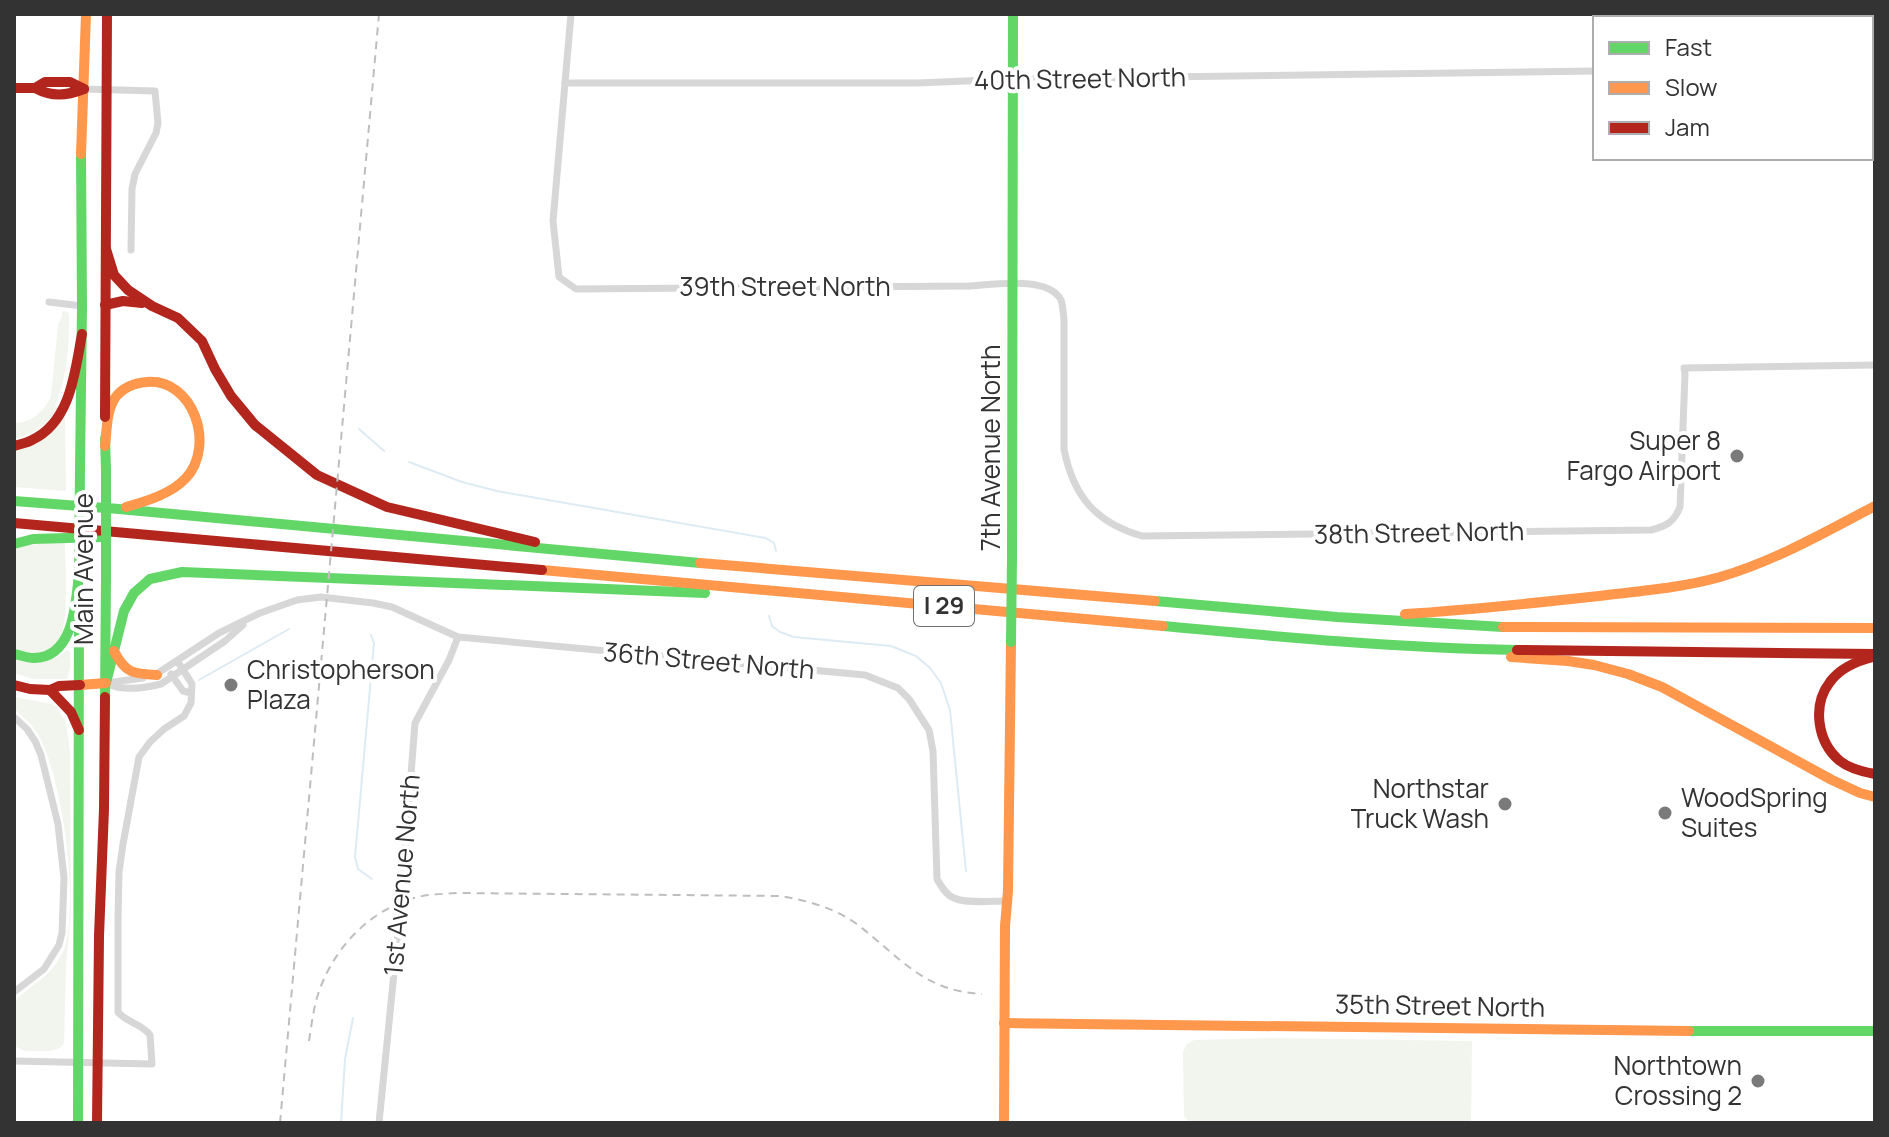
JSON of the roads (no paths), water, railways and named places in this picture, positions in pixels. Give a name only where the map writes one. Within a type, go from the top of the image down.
[{"type":"main road","name":"Main Avenue","points":[[78,1123],[81,159],[86,14]]},
{"type":"main road","name":"Main Avenue","points":[[97,1123],[106,683],[107,14]]},
{"type":"main road","name":"7th Avenue North","points":[[1004,1123],[1012,558],[1013,14]]},
{"type":"main road","points":[[14,88],[35,88],[45,82],[70,82],[84,89]]},
{"type":"main road","points":[[106,249],[114,275],[128,290],[152,306]]},
{"type":"main road","points":[[82,306],[135,301],[178,318],[202,341],[231,396],[247,415],[317,475],[387,507],[577,552]]},
{"type":"main road","points":[[14,446],[34,440],[64,409],[82,334]]},
{"type":"main road","points":[[105,446],[108,414],[114,400],[123,389],[136,383],[162,382],[174,388],[184,396],[198,420],[200,445],[192,471],[186,479],[150,500],[119,509]]},
{"type":"main road","name":"I 29","points":[[14,501],[1337,617],[1499,627],[1875,628]]},
{"type":"main road","points":[[1337,617],[1459,612],[1676,586],[1720,577],[1764,561],[1875,506]]},
{"type":"main road","name":"I 29","points":[[14,523],[1335,642],[1456,649],[1875,655]]},
{"type":"main road","points":[[14,544],[52,538],[170,536]]},
{"type":"main road","points":[[14,685],[50,690],[59,686],[106,683],[128,599],[150,579],[182,572],[719,594],[801,593]]},
{"type":"main road","points":[[14,654],[39,658],[51,654],[63,644],[73,617],[79,573]]},
{"type":"main road","points":[[106,628],[122,667],[132,674],[162,672]]},
{"type":"main road","points":[[1456,649],[1568,661],[1628,674],[1662,687],[1832,780],[1875,797]]},
{"type":"main road","points":[[1875,655],[1851,665],[1833,679],[1822,698],[1819,722],[1821,734],[1832,754],[1850,768],[1875,774]]},
{"type":"main road","points":[[50,690],[71,712],[79,730]]},
{"type":"main road","points":[[1832,780],[1875,789]]},
{"type":"main road","name":"35th Street North","points":[[1004,1023],[1875,1031]]},
{"type":"street","points":[[565,83],[571,14]]},
{"type":"street","name":"40th Street North","points":[[565,83],[917,83],[1593,71]]},
{"type":"street","name":"39th Street North","points":[[565,83],[553,221],[559,277],[576,289],[1014,283]]},
{"type":"street","points":[[84,89],[155,91],[156,133],[135,174],[132,189],[131,250]]},
{"type":"street","name":"38th Street North","points":[[1014,283],[1040,285],[1054,292],[1062,301],[1064,449],[1076,485],[1087,503],[1103,519],[1142,536],[1651,530],[1674,520],[1680,507],[1684,368],[1875,365]]},
{"type":"street","points":[[49,302],[82,306]]},
{"type":"street","name":"36th Street North","points":[[106,683],[162,672],[219,633],[276,607],[321,597],[392,607],[458,637],[865,675],[898,688],[929,730],[933,751],[937,879],[944,891],[955,899],[1007,901]]},
{"type":"street","name":"36th Street North","points":[[106,683],[118,688],[161,684],[225,641],[248,620]]},
{"type":"street","name":"1st Avenue North","points":[[379,1123],[415,723],[458,637]]},
{"type":"street","points":[[14,1061],[152,1064],[150,1035],[138,1024],[123,1019],[118,1012],[119,872],[139,757],[164,729],[184,716],[191,703],[192,684],[178,662]]},
{"type":"street","points":[[162,672],[173,676],[183,691],[191,693]]},
{"type":"street","points":[[14,717],[27,729],[41,755],[58,824],[64,878],[59,945],[44,969],[14,992]]},
{"type":"waterway","points":[[359,429],[384,451]]},
{"type":"waterway","points":[[409,462],[462,482],[497,491],[766,538],[774,543],[776,551]]},
{"type":"waterway","points":[[769,616],[772,626],[794,637],[891,646],[916,656],[930,668],[941,683],[950,710],[966,871]]},
{"type":"waterway","points":[[199,680],[289,629]]},
{"type":"waterway","points":[[371,635],[374,643],[355,857],[358,869],[372,879]]},
{"type":"waterway","points":[[341,1123],[345,1059],[353,1018]]},
{"type":"railway","points":[[280,1123],[379,14]]},
{"type":"railway","points":[[309,1041],[321,986],[346,943],[384,911],[414,898],[441,894],[781,896],[821,906],[849,919],[928,979],[961,991],[982,994]]},
{"type":"place","name":"Super 8 Fargo Airport","points":[[1737,456]]},
{"type":"place","name":"Christopherson Plaza","points":[[231,685]]},
{"type":"place","name":"Northstar Truck Wash","points":[[1505,804]]},
{"type":"place","name":"WoodSpring Suites","points":[[1665,813]]},
{"type":"place","name":"Northtown Crossing 2","points":[[1758,1081]]}]
